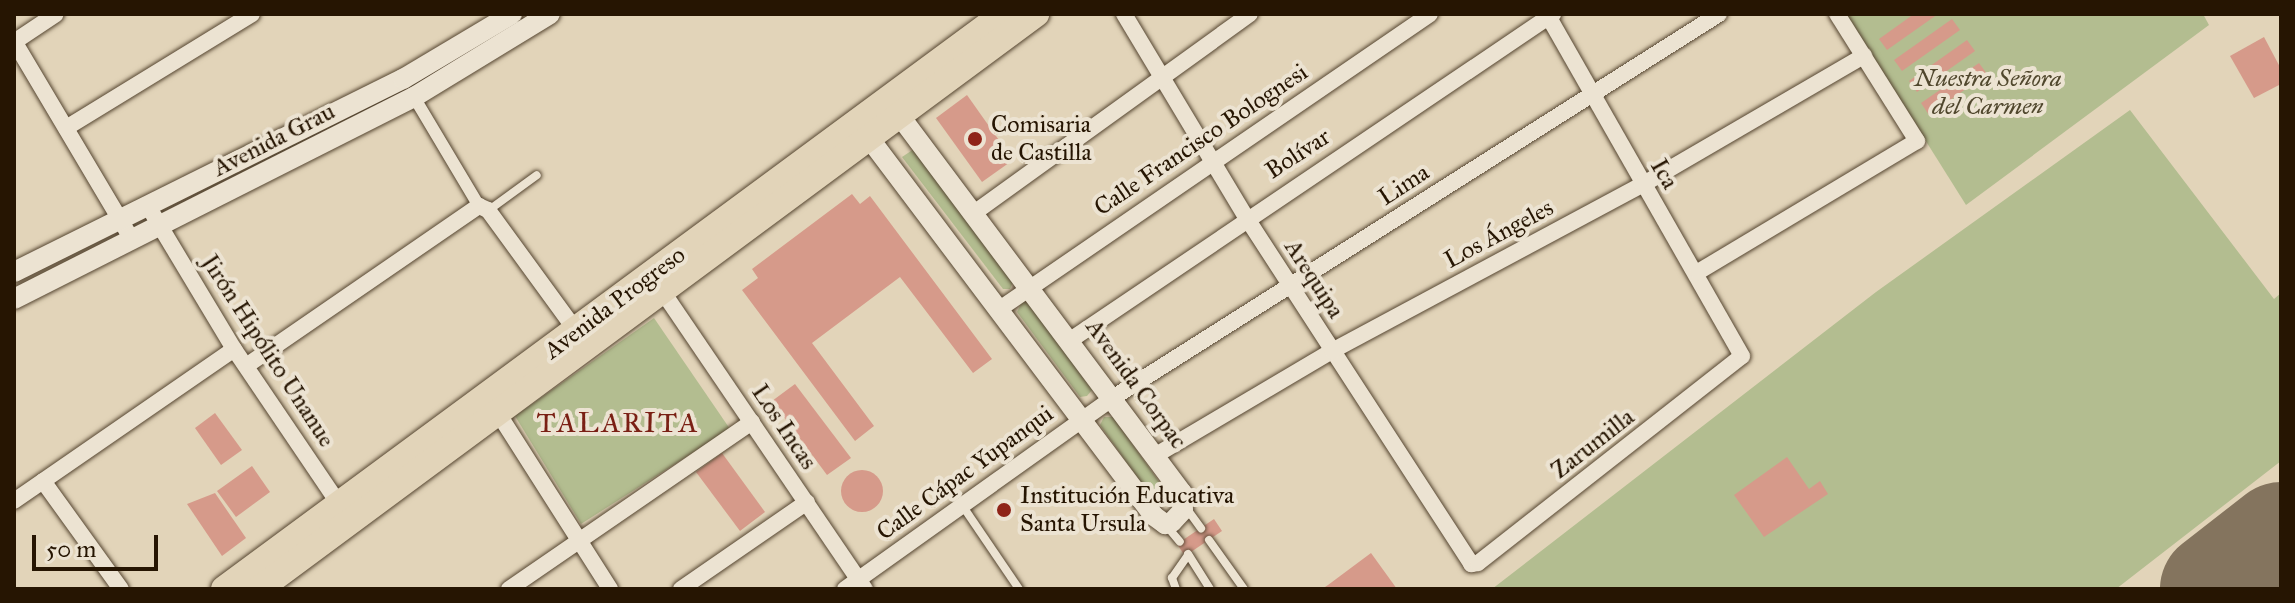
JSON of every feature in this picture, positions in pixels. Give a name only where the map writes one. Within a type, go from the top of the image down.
[{"type":"main road","name":"Avenida Progreso","points":[[224,589],[498,413],[663,292],[1003,14]]},
{"type":"main road","name":"Avenida Progreso","points":[[893,107],[1036,14]]},
{"type":"main road","name":"Avenida Progreso","points":[[259,589],[346,512],[577,332],[863,130]]},
{"type":"street","points":[[56,14],[14,41],[132,240]]},
{"type":"street","points":[[66,128],[252,14]]},
{"type":"street","name":"Avenida Grau","points":[[14,272],[403,79],[512,14]]},
{"type":"street","name":"Avenida Grau","points":[[14,299],[414,97],[550,14]]},
{"type":"street","name":"Arequipa","points":[[1124,14],[1290,287],[1471,564]]},
{"type":"street","points":[[974,213],[1250,14]]},
{"type":"street","name":"Calle Francisco Bolognesi","points":[[1001,308],[1214,158],[1430,14]]},
{"type":"street","name":"Lima","points":[[1114,397],[1719,14]]},
{"type":"street","points":[[1698,272],[1917,141],[1837,14]]},
{"type":"street","name":"Ica","points":[[1550,15],[1590,93],[1642,185],[1698,272],[1742,356]]},
{"type":"street","name":"Bolívar","points":[[1072,339],[1246,217],[1550,15]]},
{"type":"street","name":"Los Ángeles","points":[[1156,455],[1332,351],[1642,185],[1864,56]]},
{"type":"street","points":[[414,97],[483,208],[577,332]]},
{"type":"street","name":"Avenida Corpac","points":[[893,107],[1072,339],[1182,493],[1184,505]]},
{"type":"street","points":[[863,130],[1165,524],[1178,518],[1184,505]]},
{"type":"street","name":"Jirón Hipólito Unanue","points":[[148,206],[234,349],[346,512]]},
{"type":"street","points":[[246,366],[483,208]]},
{"type":"street","name":"Los Incas","points":[[663,292],[807,502],[856,586]]},
{"type":"street","points":[[14,501],[234,349]]},
{"type":"street","name":"Zarumilla","points":[[1471,564],[1478,563],[1742,356]]},
{"type":"street","name":"Calle Cápac Yupanqui","points":[[856,586],[962,505],[1114,397]]},
{"type":"street","points":[[498,413],[610,589]]},
{"type":"street","points":[[509,589],[579,537],[752,422]]},
{"type":"street","points":[[43,481],[121,589]]},
{"type":"street","points":[[681,589],[807,502]]},
{"type":"lane","points":[[483,208],[537,175]]},
{"type":"lane","points":[[962,505],[1019,589]]},
{"type":"lane","points":[[1184,505],[1201,528]]},
{"type":"lane","points":[[1165,524],[1180,542]]},
{"type":"lane","points":[[1209,540],[1244,589]]},
{"type":"lane","points":[[1176,589],[1172,578],[1188,554],[1210,589]]},
{"type":"green space","name":"Nuestra Señora del Carmen","points":[[1846,14],[2203,14],[2209,25],[1966,205]]},
{"type":"green space","points":[[2130,110],[2274,299],[2281,293],[2281,461],[2116,589],[1492,589],[1876,292]]},
{"type":"green space","points":[[914,149],[1013,282],[1010,289],[1003,289],[902,157]]},
{"type":"green space","points":[[1022,302],[1028,302],[1092,390],[1087,396],[1080,397],[1017,312]]},
{"type":"green space","points":[[654,318],[730,429],[581,524],[515,416]]},
{"type":"green space","points":[[1104,417],[1113,417],[1170,497],[1157,505],[1100,425]]},
{"type":"building","points":[[1914,14],[1938,14],[1887,50],[1879,39]]},
{"type":"building","points":[[1952,19],[1960,30],[1902,71],[1894,60]]},
{"type":"building","points":[[2264,37],[2281,69],[2281,84],[2254,98],[2230,56]]},
{"type":"building","points":[[1967,40],[1975,51],[1917,92],[1909,81]]},
{"type":"building","points":[[1979,63],[1987,74],[1929,115],[1921,103]]},
{"type":"building","name":"Comisaria de Castilla","points":[[967,95],[1013,160],[982,182],[936,118]]},
{"type":"building","points":[[852,194],[860,204],[870,196],[992,359],[973,373],[900,277],[812,343],[874,426],[855,441],[742,290],[758,278],[752,269]]},
{"type":"building","points":[[795,384],[851,458],[827,475],[772,401]]},
{"type":"building","points":[[215,413],[242,450],[221,465],[195,428]]},
{"type":"building","points":[[722,453],[765,512],[740,531],[696,472]]},
{"type":"building","points":[[1787,457],[1809,489],[1820,481],[1828,494],[1764,537],[1734,495]]},
{"type":"building","points":[[252,466],[270,492],[236,517],[217,491]]},
{"type":"building","points":[[862,470],[877,476],[883,491],[877,506],[862,512],[847,506],[841,491],[847,476]]},
{"type":"building","points":[[215,493],[246,538],[222,556],[187,504]]},
{"type":"building","points":[[1214,519],[1222,531],[1185,556],[1177,544]]},
{"type":"building","points":[[1371,553],[1397,589],[1322,589],[1328,585]]},
{"type":"runway","points":[[2217,589],[2281,539]]},
{"type":"place","name":"Comisaria de Castilla","points":[[975,139]]},
{"type":"place","name":"Institución Educativa Santa Ursula","points":[[1004,510]]},
{"type":"district","name":"TALARITA","points":[[618,423]]}]
